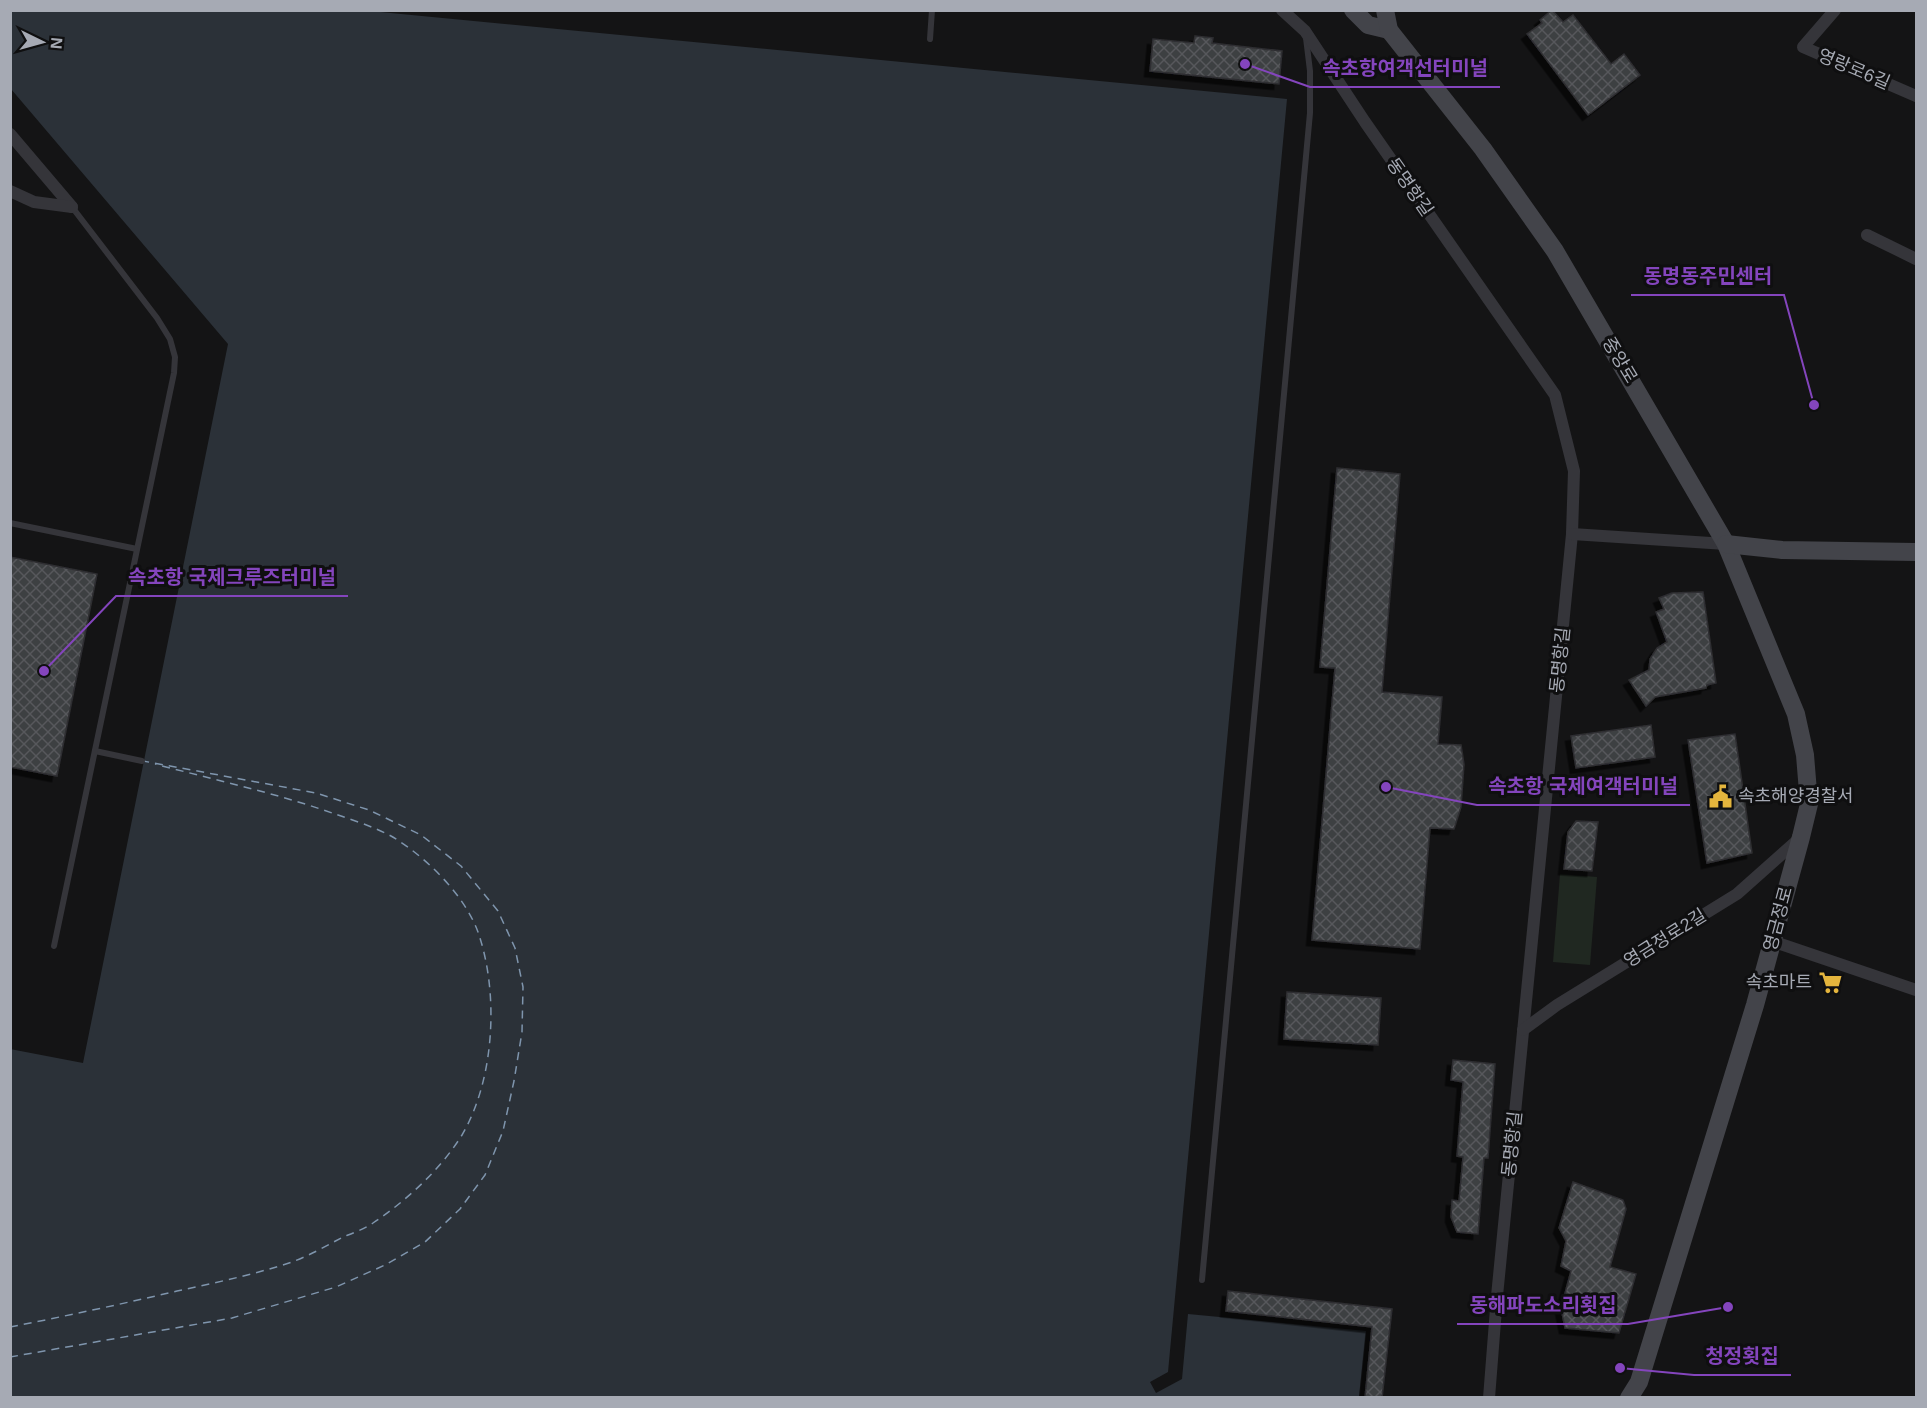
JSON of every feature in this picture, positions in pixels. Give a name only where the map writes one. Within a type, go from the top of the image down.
[{"type":"street","name":"동명항길","points":[[1282,10],[1305,31],[1365,122],[1555,395],[1574,471],[1572,534],[1489,1398]]},
{"type":"street","points":[[1353,11],[1368,25],[1389,30],[1385,10]]},
{"type":"street","name":"영랑로6길","points":[[1835,10],[1803,47],[1917,96]]},
{"type":"street","name":"중앙로","points":[[1389,30],[1483,149],[1555,251],[1726,544]]},
{"type":"street","points":[[10,134],[72,207]]},
{"type":"street","points":[[10,191],[34,202],[72,207]]},
{"type":"street","points":[[1867,235],[1917,259]]},
{"type":"street","points":[[1572,534],[1782,550],[1917,552]]},
{"type":"street","name":"영금정로","points":[[1629,1398],[1638,1382],[1732,1080],[1809,804],[1804,756],[1796,714],[1726,544]]},
{"type":"street","name":"영금정로2길","points":[[1523,1030],[1557,1005],[1737,894],[1801,837]]},
{"type":"street","points":[[1772,941],[1917,990]]},
{"type":"lane","points":[[930,39],[932,10]]},
{"type":"lane","points":[[1202,1280],[1310,113],[1310,70],[1305,31]]},
{"type":"lane","points":[[54,946],[174,373],[175,357],[170,339],[158,318],[72,207]]},
{"type":"lane","points":[[10,523],[137,549]]},
{"type":"lane","points":[[95,751],[142,761]]},
{"type":"shaded area","points":[[11,11],[370,11],[1287,99],[1168,1372],[1150,1382],[1156,1393],[1182,1379],[1188,1314],[1366,1331],[1359,1397],[11,1397],[10,1049],[83,1063],[228,344],[11,89]]},
{"type":"shaded area","points":[[1560,874],[1597,877],[1590,965],[1553,962]]},
{"type":"building","points":[[1552,10],[1563,22],[1573,15],[1611,64],[1624,54],[1640,75],[1588,115],[1527,34],[1542,23],[1540,20]]},
{"type":"building","points":[[1195,36],[1213,38],[1212,43],[1282,51],[1279,84],[1150,71],[1153,39],[1194,43]]},
{"type":"building","points":[[1337,468],[1400,474],[1382,692],[1442,697],[1438,744],[1461,745],[1464,764],[1461,807],[1454,829],[1430,828],[1420,949],[1312,940],[1335,668],[1320,667]]},
{"type":"building","points":[[10,557],[97,574],[57,776],[10,767]]},
{"type":"building","points":[[1703,592],[1716,683],[1707,685],[1706,688],[1655,697],[1646,706],[1629,680],[1649,670],[1650,659],[1657,648],[1667,642],[1656,612],[1664,609],[1659,598],[1672,593]]},
{"type":"building","points":[[1651,725],[1655,757],[1576,768],[1571,736]]},
{"type":"building","name":"속초해양경찰서","points":[[1735,734],[1752,853],[1707,863],[1688,740]]},
{"type":"building","points":[[1576,821],[1598,822],[1592,871],[1564,869],[1568,832]]},
{"type":"building","points":[[1287,992],[1381,998],[1378,1045],[1284,1039]]},
{"type":"building","points":[[1453,1060],[1495,1064],[1488,1158],[1484,1158],[1478,1234],[1457,1232],[1451,1217],[1452,1200],[1459,1201],[1463,1157],[1457,1156],[1463,1082],[1451,1080]]},
{"type":"building","points":[[1573,1182],[1623,1200],[1626,1209],[1610,1267],[1636,1274],[1619,1333],[1565,1328],[1561,1308],[1571,1271],[1561,1266],[1566,1241],[1559,1228]]},
{"type":"building","points":[[1228,1291],[1392,1309],[1382,1398],[1365,1398],[1372,1327],[1226,1311]]},
{"type":"ferry route","points":[[10,1357],[232,1318],[336,1287],[385,1265],[425,1242],[460,1209],[485,1175],[503,1131],[522,1032],[523,987],[515,948],[498,911],[461,866],[421,835],[369,810],[316,793],[143,761]]},
{"type":"ferry route","points":[[10,1327],[261,1271],[303,1258],[366,1227],[410,1194],[454,1148],[473,1113],[481,1088],[487,1062],[491,1008],[485,956],[472,918],[453,890],[430,865],[391,836],[342,816],[245,787],[155,764]]},
{"type":"place","name":"속초항여객선터미널","points":[[1245,64]]},
{"type":"place","name":"동명동주민센터","points":[[1814,405]]},
{"type":"place","name":"속초항 국제크루즈터미널","points":[[44,671]]},
{"type":"place","name":"속초항 국제여객터미널","points":[[1386,787]]},
{"type":"place","name":"속초해양경찰서","points":[[1720,796]]},
{"type":"place","name":"속초마트","points":[[1830,982]]},
{"type":"place","name":"동해파도소리횟집","points":[[1728,1307]]},
{"type":"place","name":"청정횟집","points":[[1620,1368]]}]
